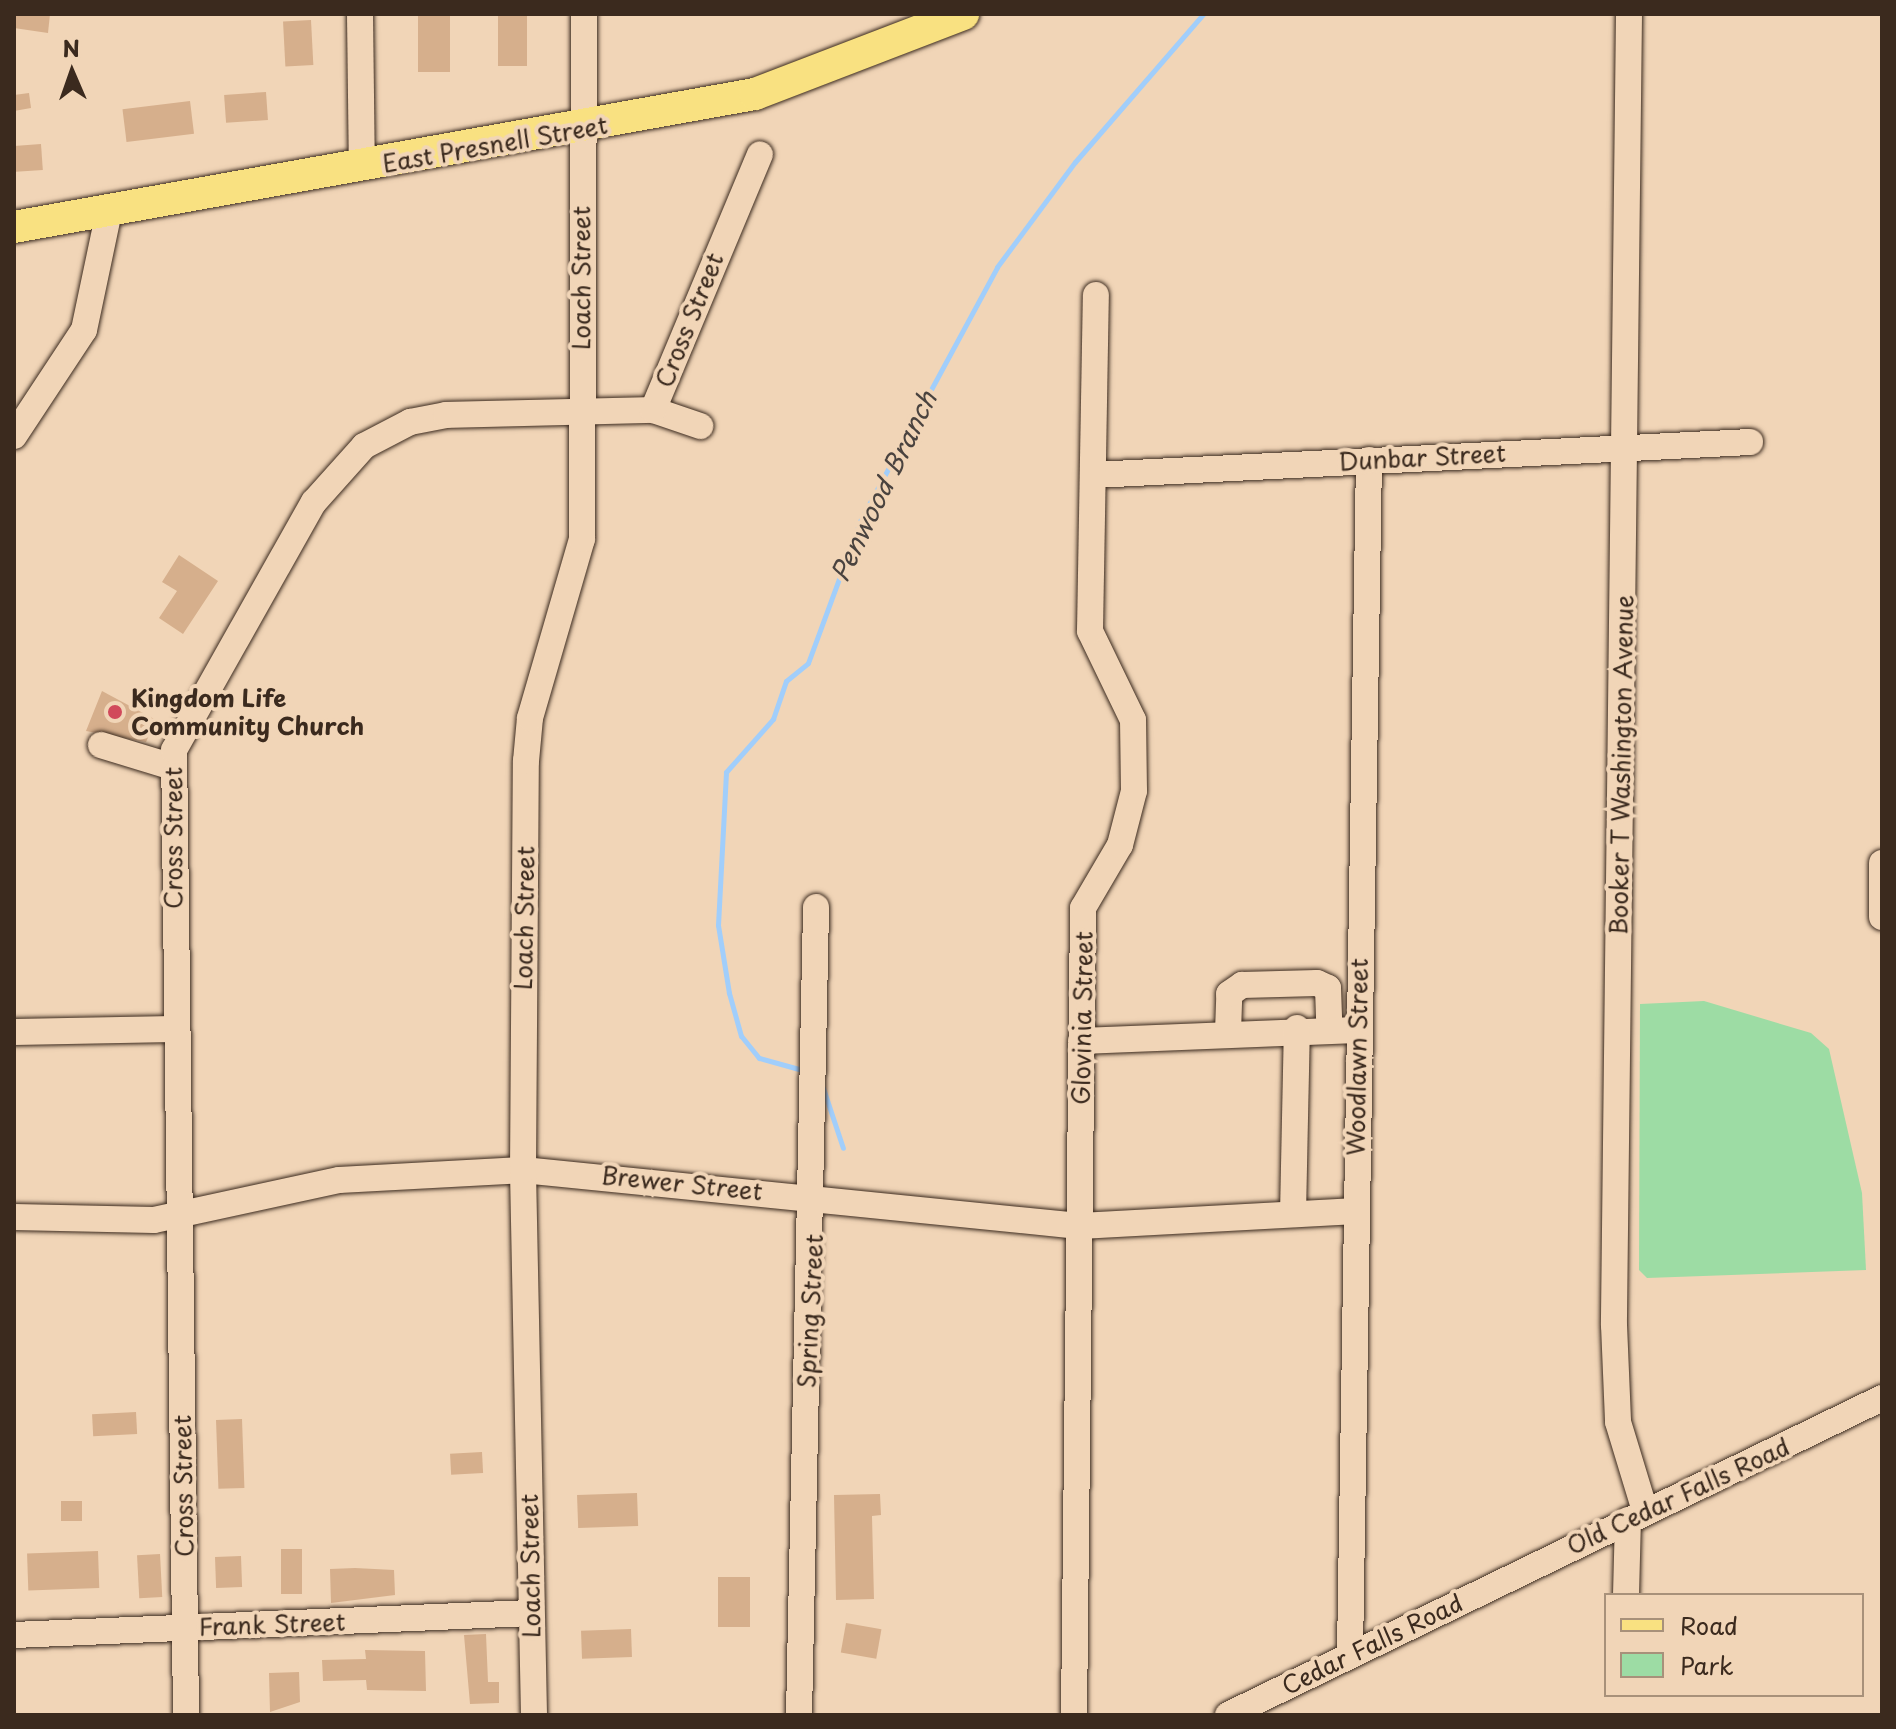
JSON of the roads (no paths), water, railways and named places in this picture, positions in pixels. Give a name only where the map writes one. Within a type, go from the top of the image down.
[{"type":"main road","name":"East Presnell Street","points":[[14,227],[582,129],[755,94],[963,14]]},
{"type":"street","points":[[360,14],[362,167]]},
{"type":"street","name":"Loach Street","points":[[534,1715],[523,1170],[527,740],[582,539],[584,14]]},
{"type":"street","name":"Booker T Washington Avenue","points":[[1626,1593],[1637,1516],[1618,1422],[1614,1325],[1629,14]]},
{"type":"street","name":"Cross Street","points":[[186,1715],[174,1029],[173,767],[202,695],[314,502],[364,446],[410,422],[446,415],[582,415],[653,410],[760,154]]},
{"type":"street","points":[[14,436],[84,330],[109,211]]},
{"type":"street","name":"Glovinia Street","points":[[1074,1715],[1083,908],[1120,845],[1134,791],[1133,720],[1090,631],[1096,295]]},
{"type":"street","points":[[653,410],[700,426]]},
{"type":"street","name":"Dunbar Street","points":[[1094,475],[1750,442]]},
{"type":"street","name":"Woodlawn Street","points":[[1350,1654],[1353,1211],[1369,460]]},
{"type":"street","points":[[101,745],[173,767]]},
{"type":"street","points":[[1882,863],[1882,917]]},
{"type":"street","name":"Spring Street","points":[[799,1715],[815,1199],[816,907]]},
{"type":"street","points":[[1228,1032],[1229,994],[1242,985],[1317,983],[1328,988],[1329,1026]]},
{"type":"street","points":[[1081,1041],[1329,1026],[1357,1030]]},
{"type":"street","points":[[1293,1214],[1297,1028]]},
{"type":"street","points":[[14,1032],[174,1029]]},
{"type":"street","name":"Brewer Street","points":[[14,1217],[178,1217],[339,1180],[523,1170],[1079,1226],[1353,1211]]},
{"type":"street","name":"Old Cedar Falls Road","points":[[1474,1595],[1882,1398]]},
{"type":"street","name":"Cedar Falls Road","points":[[1228,1715],[1474,1595]]},
{"type":"street","name":"Frank Street","points":[[14,1635],[531,1613]]},
{"type":"waterway","name":"Penwood Branch","points":[[806,1071],[759,1058],[741,1036],[729,993],[718,925],[726,772],[773,719],[786,681],[808,663],[861,519],[997,267],[1075,162],[1203,14]]},
{"type":"waterway","name":"Penwood Branch","points":[[823,1088],[843,1148]]},
{"type":"place","name":"Kingdom Life Community Church","points":[[115,712]]}]
